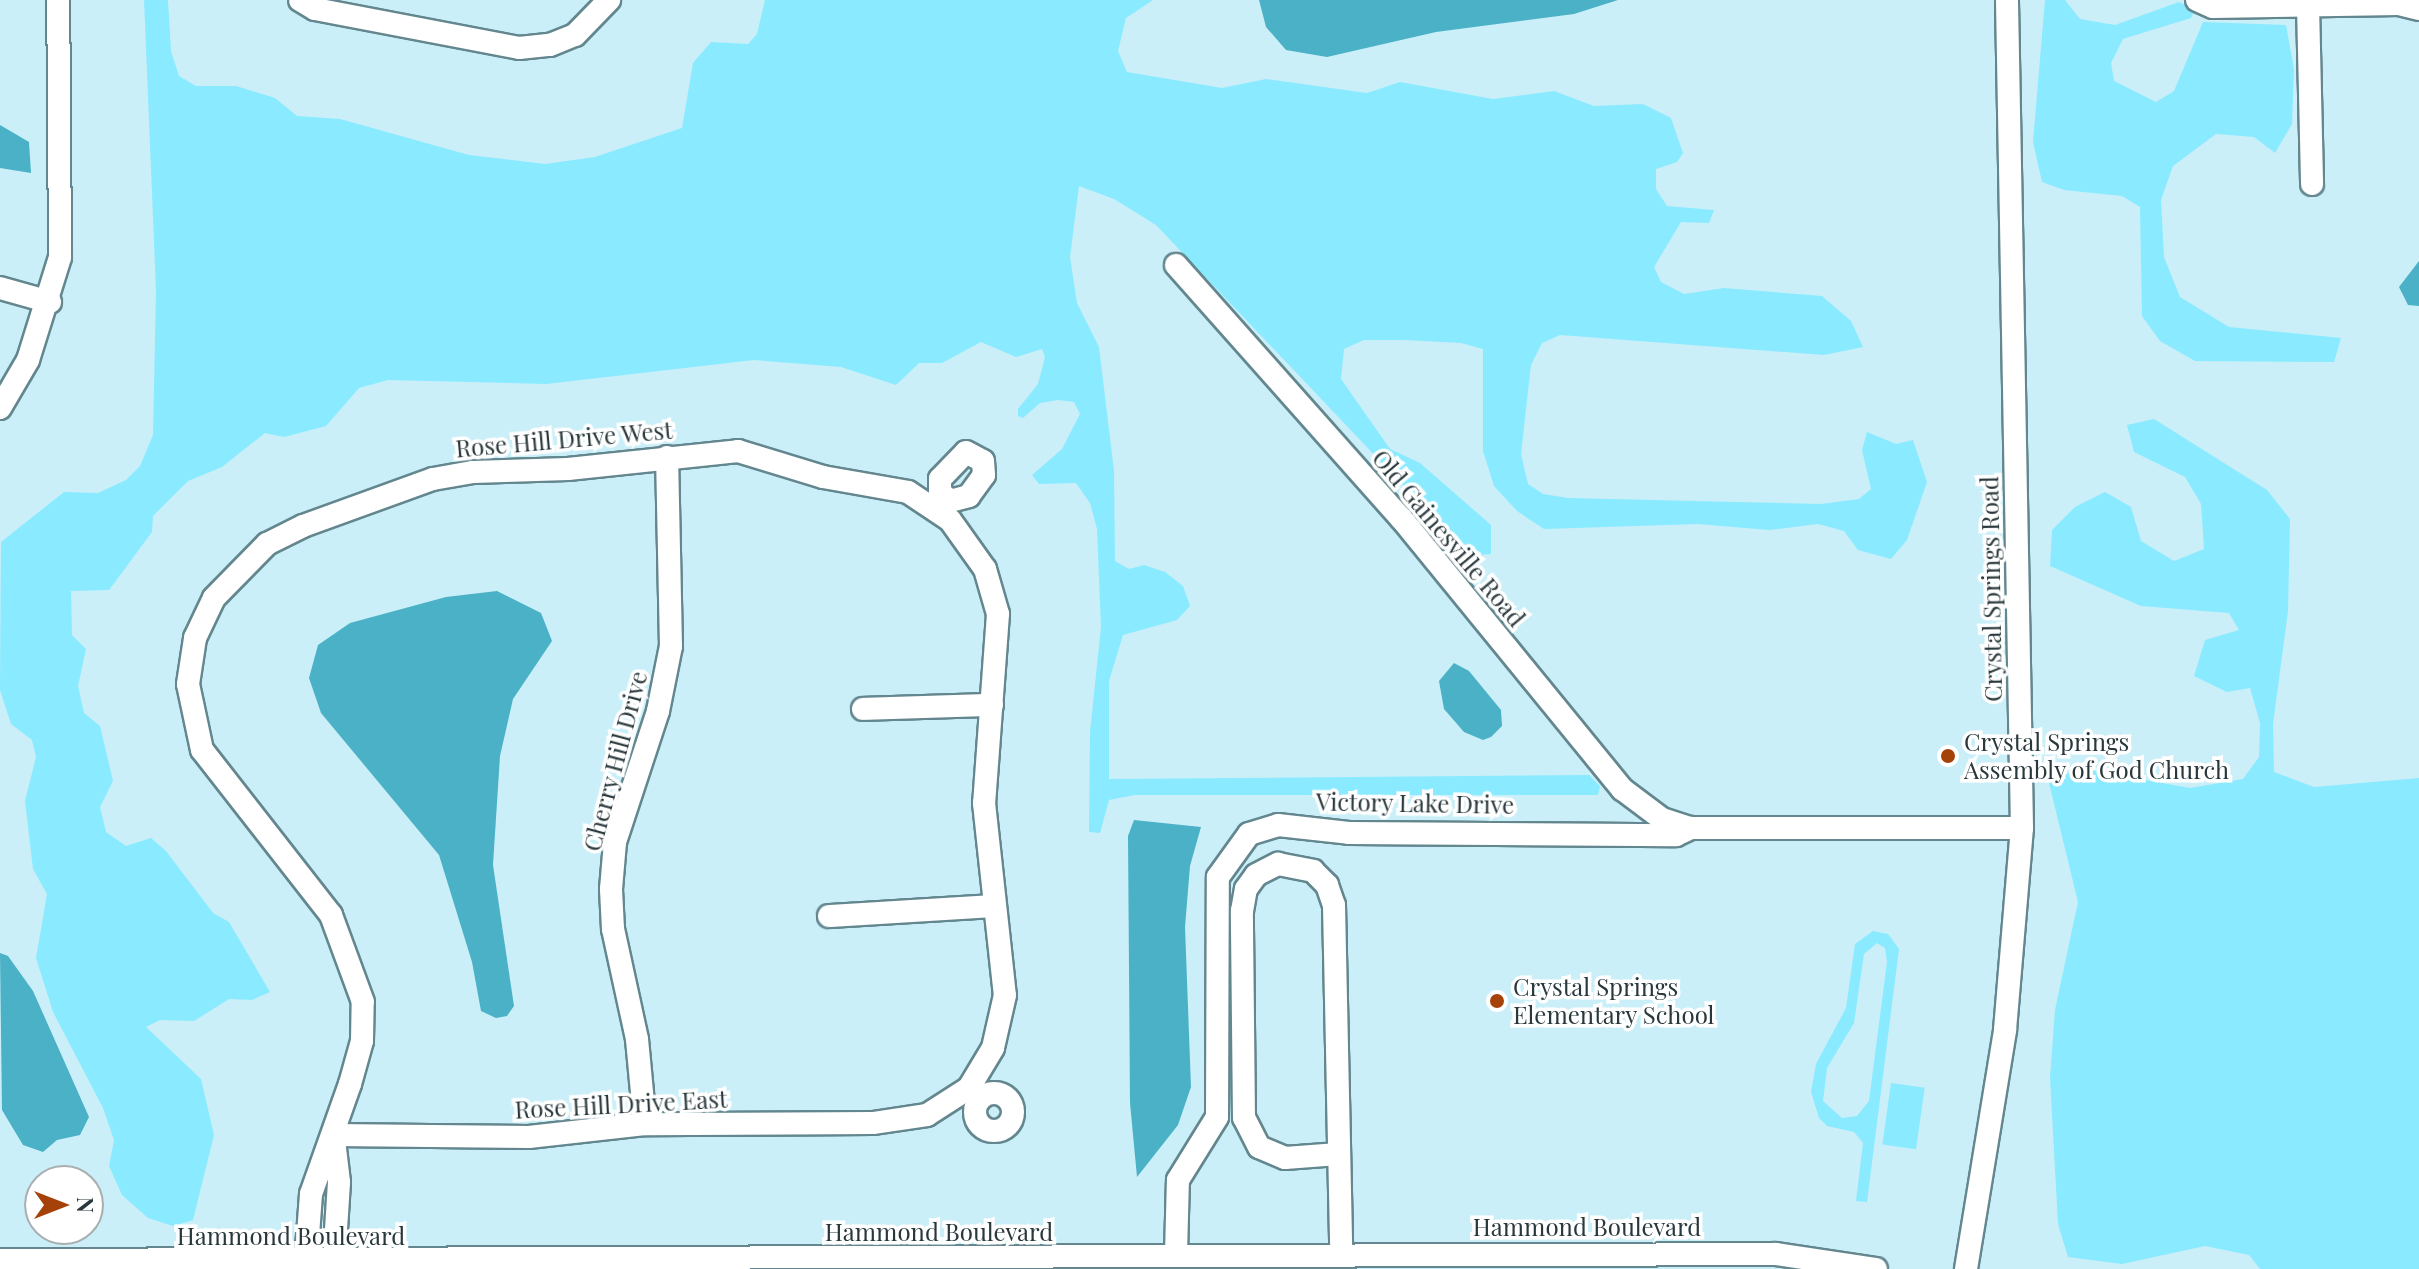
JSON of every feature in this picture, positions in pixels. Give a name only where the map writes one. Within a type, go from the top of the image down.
[{"type":"street","points":[[0,408],[28,360],[50,302],[63,221],[58,0]]},
{"type":"street","points":[[300,0],[315,9],[519,48],[575,35],[609,0]]},
{"type":"street","name":"Crystal Springs Road","points":[[1966,1269],[2005,1030],[2022,828],[2007,0]]},
{"type":"street","points":[[2197,0],[2213,7],[2399,4],[2419,9]]},
{"type":"street","points":[[2308,5],[2312,184]]},
{"type":"street","name":"Old Gainesville Road","points":[[1176,265],[1401,518],[1622,789],[1662,819],[1691,828]]},
{"type":"street","points":[[0,288],[50,302]]},
{"type":"street","name":"Rose Hill Drive West","points":[[333,1135],[362,1041],[363,1002],[356,972],[341,935],[312,888],[247,813],[202,750],[188,684],[191,652],[214,598],[267,544],[303,526],[433,479],[738,451],[823,477],[908,492],[940,503],[991,584],[998,614],[984,803],[991,906],[1002,954],[1003,1011],[975,1094],[912,1120]]},
{"type":"street","name":"Cherry Hill Drive","points":[[645,1124],[637,1039],[613,929],[611,889],[615,842],[658,711],[671,646],[667,457]]},
{"type":"street","points":[[863,709],[992,705]]},
{"type":"street","name":"Victory Lake Drive","points":[[1176,1254],[1178,1180],[1217,1117],[1218,877],[1249,834],[1278,825],[1349,833],[1676,835],[1691,828],[2022,828]]},
{"type":"street","points":[[1338,1154],[1285,1158],[1259,1147],[1244,1118],[1242,911],[1246,889],[1256,875],[1278,864],[1313,871],[1327,885],[1334,905],[1341,1252]]},
{"type":"street","points":[[829,916],[991,906]]},
{"type":"street","name":"Rose Hill Drive East","points":[[333,1135],[529,1137],[645,1124],[912,1120]]},
{"type":"street","points":[[333,1135],[339,1182],[334,1262]]},
{"type":"street","points":[[306,1262],[311,1194],[333,1135]]},
{"type":"street","name":"Hammond Boulevard","points":[[0,1260],[419,1265],[1341,1252],[1776,1254],[1876,1269]]},
{"type":"shaded area","points":[[144,0],[168,0],[171,51],[179,76],[196,86],[236,86],[275,98],[297,116],[340,119],[469,155],[545,164],[595,157],[682,128],[693,63],[711,42],[748,44],[757,34],[765,0],[1153,0],[1126,18],[1118,51],[1127,72],[1222,88],[1266,79],[1367,93],[1400,82],[1493,99],[1554,91],[1594,106],[1643,104],[1671,118],[1683,153],[1677,162],[1656,169],[1656,189],[1667,206],[1714,210],[1709,223],[1681,222],[1654,267],[1661,282],[1684,294],[1724,288],[1822,296],[1851,321],[1863,347],[1824,355],[1560,335],[1542,343],[1531,365],[1521,454],[1528,484],[1543,494],[1568,498],[1821,504],[1859,499],[1871,489],[1862,450],[1867,432],[1896,444],[1913,440],[1927,482],[1907,540],[1891,559],[1858,550],[1844,531],[1818,524],[1769,530],[1698,524],[1544,529],[1517,511],[1494,486],[1483,451],[1483,349],[1461,343],[1364,340],[1344,349],[1341,379],[1390,449],[1420,463],[1491,525],[1491,554],[1475,555],[1436,520],[1156,225],[1114,199],[1079,186],[1070,257],[1077,303],[1099,347],[1114,471],[1115,561],[1129,569],[1144,565],[1165,572],[1183,586],[1190,606],[1177,620],[1123,635],[1109,681],[1109,779],[1589,775],[1600,786],[1598,795],[1135,795],[1109,800],[1100,833],[1089,832],[1090,732],[1101,627],[1097,529],[1090,503],[1076,483],[1039,484],[1032,475],[1062,449],[1080,414],[1074,402],[1058,400],[1040,403],[1023,418],[1018,416],[1018,409],[1038,384],[1045,357],[1042,349],[1016,357],[981,342],[942,363],[919,363],[896,385],[841,367],[754,360],[546,384],[388,380],[359,388],[326,426],[284,437],[265,433],[222,467],[188,481],[153,516],[152,532],[109,590],[71,591],[72,635],[86,649],[78,686],[84,713],[100,726],[113,781],[100,807],[106,832],[126,846],[151,838],[166,851],[213,913],[229,922],[270,992],[252,1000],[229,999],[194,1021],[160,1020],[146,1027],[201,1079],[214,1135],[193,1220],[173,1226],[148,1218],[122,1195],[109,1166],[114,1140],[103,1108],[53,1012],[36,958],[47,894],[33,869],[25,801],[36,757],[32,740],[11,724],[0,690],[1,542],[64,492],[98,493],[126,480],[140,466],[153,435],[156,290]]},
{"type":"shaded area","points":[[1259,0],[1618,0],[1574,14],[1436,32],[1327,57],[1286,50],[1266,27]]},
{"type":"shaded area","points":[[2045,0],[2065,0],[2080,19],[2115,25],[2179,2],[2195,10],[2191,18],[2123,39],[2111,63],[2114,81],[2156,102],[2174,91],[2203,22],[2286,25],[2294,69],[2292,124],[2275,153],[2254,137],[2216,134],[2173,166],[2161,200],[2164,257],[2180,297],[2229,327],[2341,338],[2334,362],[2195,361],[2160,341],[2142,316],[2140,207],[2122,196],[2064,190],[2042,182],[2033,142]]},
{"type":"shaded area","points":[[0,125],[29,142],[31,173],[0,168]]},
{"type":"shaded area","points":[[2419,261],[2419,306],[2408,305],[2399,287]]},
{"type":"shaded area","points":[[2154,419],[2267,490],[2290,519],[2288,611],[2273,724],[2274,772],[2314,787],[2419,778],[2419,1269],[2260,1269],[2249,1255],[2205,1246],[2122,1264],[2068,1257],[2058,1224],[2050,1078],[2055,1010],[2078,902],[2049,783],[2079,768],[2190,788],[2243,779],[2259,757],[2260,723],[2250,688],[2227,692],[2194,676],[2205,640],[2239,630],[2229,613],[2141,606],[2050,566],[2052,530],[2075,507],[2105,492],[2131,507],[2141,541],[2174,561],[2204,549],[2201,504],[2185,477],[2134,452],[2127,425]]},
{"type":"shaded area","points":[[497,591],[541,613],[552,641],[513,699],[500,756],[493,865],[514,1006],[507,1016],[496,1018],[481,1011],[472,962],[439,855],[321,713],[309,678],[318,645],[350,623],[446,597]]},
{"type":"shaded area","points":[[1454,663],[1469,671],[1501,710],[1502,726],[1491,737],[1483,740],[1464,732],[1444,709],[1439,681]]},
{"type":"shaded area","points":[[1134,820],[1201,827],[1190,866],[1185,927],[1191,1087],[1178,1125],[1137,1177],[1130,1103],[1128,836]]},
{"type":"shaded area","points":[[1873,931],[1888,934],[1899,949],[1867,1202],[1856,1201],[1863,1143],[1854,1132],[1827,1126],[1819,1118],[1811,1092],[1816,1064],[1846,1008],[1855,944]],"holes":[[[1877,943],[1885,948],[1887,962],[1869,1101],[1857,1116],[1842,1118],[1823,1101],[1827,1068],[1854,1023],[1864,954]]]},
{"type":"shaded area","points":[[0,953],[8,956],[33,991],[89,1117],[80,1135],[57,1140],[43,1152],[23,1145],[2,1110]]},
{"type":"shaded area","points":[[1891,1083],[1925,1088],[1916,1149],[1882,1144]]},
{"type":"place","name":"Crystal Springs Assembly of God Church","points":[[1948,756]]},
{"type":"place","name":"Crystal Springs Elementary School","points":[[1497,1001]]}]
